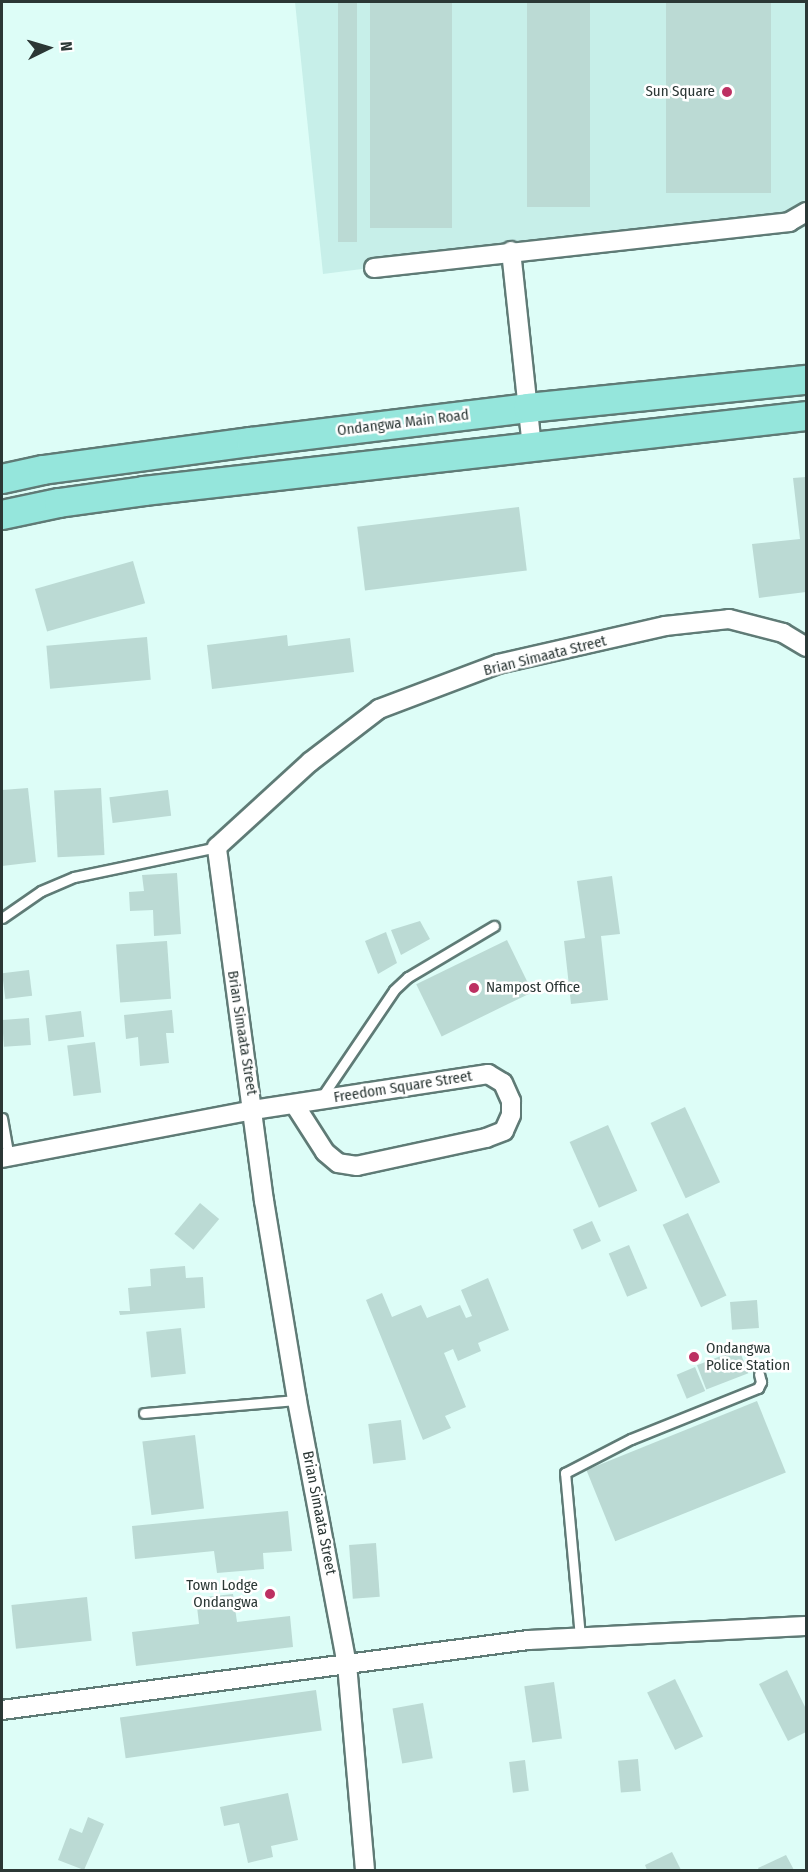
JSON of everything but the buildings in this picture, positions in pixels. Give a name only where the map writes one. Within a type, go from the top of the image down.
[{"type":"main road","name":"Ondangwa Main Road","points":[[2,479],[43,470],[251,441],[528,408],[807,380]]},
{"type":"main road","points":[[2,515],[58,503],[144,491],[807,416]]},
{"type":"street","points":[[374,268],[511,251],[789,222],[807,212]]},
{"type":"street","points":[[511,251],[532,447]]},
{"type":"street","name":"Brian Simaata Street","points":[[364,1870],[347,1665],[297,1400],[264,1201],[217,848],[310,762],[379,709],[498,664],[665,626],[729,619],[783,633],[807,647]]},
{"type":"street","name":"Freedom Square Street","points":[[5,1157],[253,1110],[488,1074],[503,1083],[511,1101],[512,1115],[504,1131],[486,1138],[357,1166],[338,1163],[325,1152],[295,1105]]},
{"type":"street","points":[[2,1710],[528,1640],[807,1626]]},
{"type":"lane","points":[[2,918],[41,891],[74,877],[217,848]]},
{"type":"lane","points":[[320,1100],[394,990],[408,977],[494,926]]},
{"type":"lane","points":[[2,1118],[5,1157]]},
{"type":"lane","points":[[580,1637],[565,1473],[631,1439],[758,1388],[761,1382],[759,1374]]},
{"type":"lane","points":[[144,1413],[297,1400]]},
{"type":"shaded area","points":[[295,2],[806,2],[806,212],[323,274]]},
{"type":"place","name":"Sun Square","points":[[727,92]]},
{"type":"place","name":"Nampost Office","points":[[474,988]]},
{"type":"place","name":"Ondangwa Police Station","points":[[694,1357]]},
{"type":"place","name":"Town Lodge Ondangwa","points":[[270,1594]]}]
